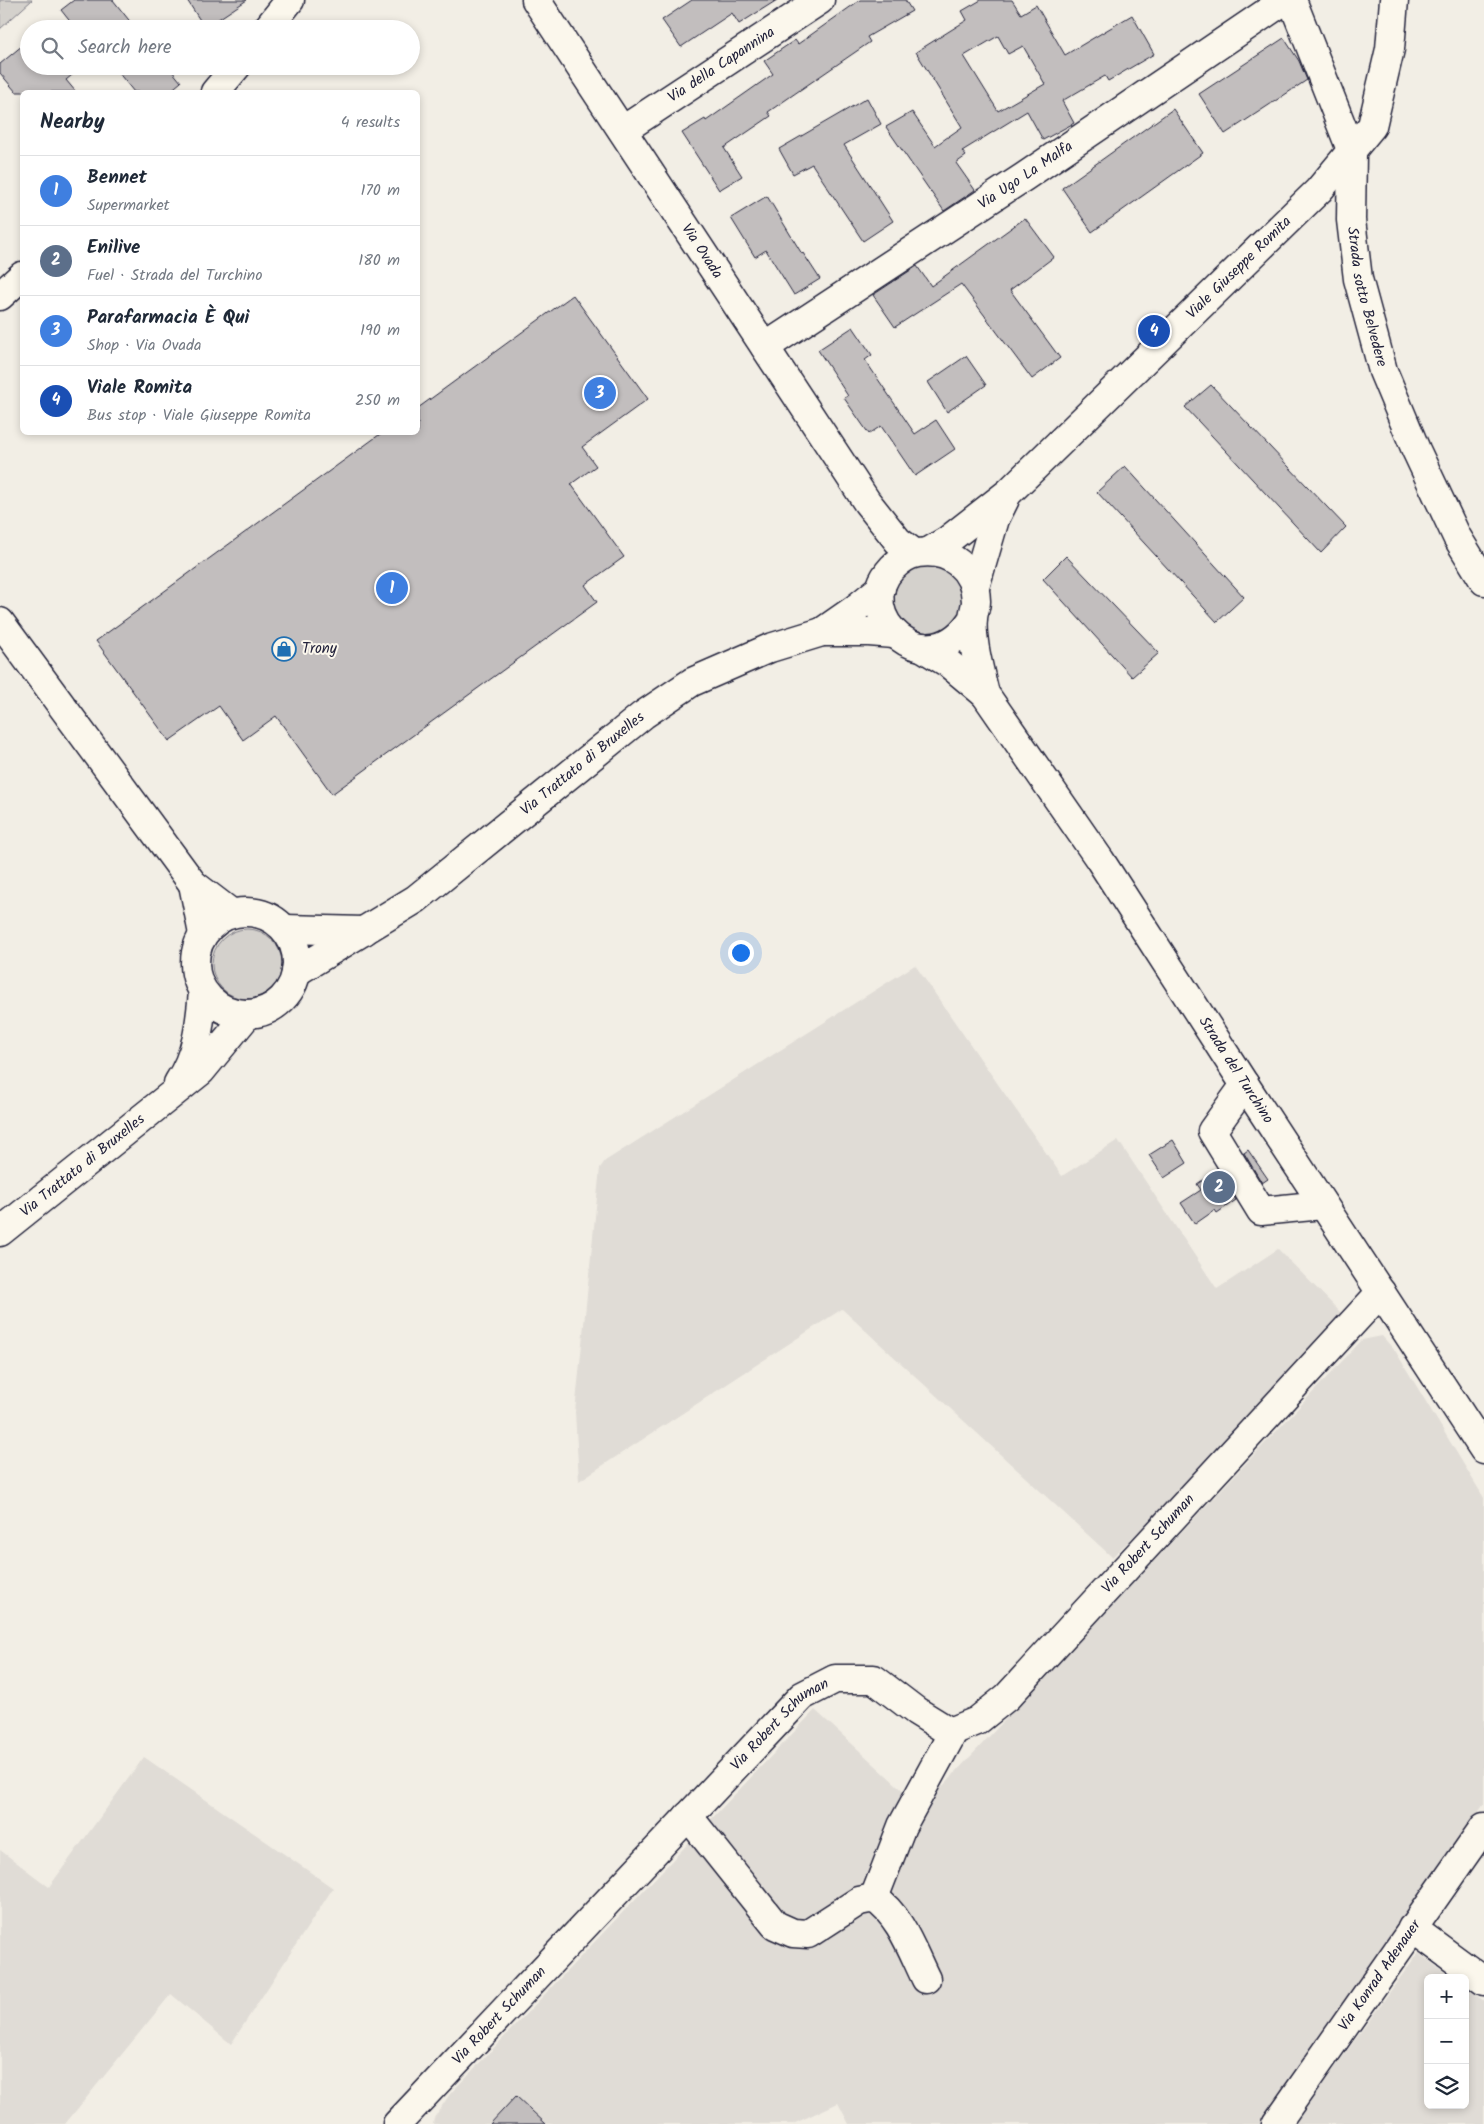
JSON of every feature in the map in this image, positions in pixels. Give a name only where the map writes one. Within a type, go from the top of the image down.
[{"type":"street","points":[[274,20],[290,0]]},
{"type":"street","name":"Via Ovada","points":[[536,0],[867,502],[898,541],[922,552]]},
{"type":"street","name":"Via della Capannina","points":[[623,130],[820,0]]},
{"type":"street","name":"Via Ugo La Malfa","points":[[765,347],[1010,186],[1285,0]]},
{"type":"street","name":"Strada sotto Belvedere","points":[[1292,0],[1352,152],[1351,220],[1358,279],[1383,371],[1416,450],[1457,537],[1484,581]]},
{"type":"street","name":"Viale Giuseppe Romita","points":[[922,552],[962,530],[1008,493],[1319,190],[1352,152],[1372,126],[1390,49],[1394,0]]},
{"type":"street","points":[[217,90],[229,75]]},
{"type":"street","points":[[0,296],[20,278]]},
{"type":"street","name":"Viale Giuseppe Romita","points":[[975,587],[995,519],[1008,493]]},
{"type":"street","name":"Via Ovada","points":[[867,502],[880,553],[884,580]]},
{"type":"street","points":[[922,552],[942,553],[953,558],[970,576],[975,587],[976,603],[973,618],[964,631],[952,641],[937,647],[922,647],[907,643],[894,634],[885,620],[880,604],[884,580],[899,561],[922,552]]},
{"type":"street","name":"Via Trattato di Bruxelles","points":[[822,632],[855,609],[884,580]]},
{"type":"street","name":"Strada del Turchino","points":[[973,618],[974,642],[985,694]]},
{"type":"street","points":[[0,622],[193,884],[231,913]]},
{"type":"street","name":"Via Trattato di Bruxelles","points":[[296,972],[416,899],[643,715],[692,682],[770,648],[822,632],[894,634]]},
{"type":"street","name":"Strada del Turchino","points":[[922,647],[948,663],[985,694],[1100,860],[1245,1086],[1484,1450]]},
{"type":"street","points":[[193,884],[203,934]]},
{"type":"street","points":[[256,912],[267,916],[285,930],[295,950],[296,972],[292,986],[279,1002],[262,1012],[248,1014],[231,1012],[215,1004],[203,992],[196,978],[194,963],[196,948],[203,934],[220,918],[231,913],[256,912]]},
{"type":"street","points":[[285,930],[364,931]]},
{"type":"street","name":"Via Trattato di Bruxelles","points":[[167,1099],[188,1068],[200,1025],[203,992]]},
{"type":"street","name":"Via Trattato di Bruxelles","points":[[0,1232],[201,1071],[248,1014]]},
{"type":"street","points":[[1245,1086],[1212,1131],[1261,1211],[1323,1205]]},
{"type":"street","name":"Via Robert Schuman","points":[[397,2124],[802,1696],[835,1679],[874,1679],[916,1711],[950,1732],[977,1721],[1007,1697],[1382,1292]]},
{"type":"street","points":[[874,1898],[902,1826],[951,1736],[950,1732]]},
{"type":"street","points":[[688,1816],[775,1925],[793,1934],[808,1934],[859,1901],[874,1898],[884,1905],[895,1917],[926,1979]]},
{"type":"street","name":"Via Konrad Adenauer","points":[[1276,2124],[1484,1827]]},
{"type":"street","points":[[1412,1928],[1484,1981]]},
{"type":"street","points":[[411,2124],[422,2096]]},
{"type":"shaded area","points":[[0,0],[32,0],[0,29]]},
{"type":"shaded area","points":[[944,565],[966,591],[957,624],[925,637],[904,627],[892,607],[895,584],[910,567]]},
{"type":"shaded area","points":[[254,929],[267,935],[276,944],[280,950],[282,964],[280,978],[272,989],[261,997],[240,999],[233,997],[222,989],[214,978],[212,957],[214,950],[222,939],[233,931]]},
{"type":"shaded area","points":[[915,965],[1062,1176],[1118,1140],[1217,1289],[1278,1249],[1345,1317],[1154,1517],[1112,1557],[842,1309],[579,1481],[575,1412],[600,1168],[605,1161]]},
{"type":"shaded area","points":[[1382,1336],[1396,1352],[1484,1498],[1484,1804],[1261,2124],[849,2124],[838,2103],[793,2124],[433,2124],[434,2118],[450,2094],[815,1710],[922,1808],[1362,1340]]},
{"type":"shaded area","points":[[144,1757],[333,1888],[231,2044],[171,1994],[65,2124],[0,2124],[0,1850],[49,1887]]},
{"type":"shaded area","points":[[1418,1953],[1447,1974],[1424,1974],[1424,2109],[1469,2109],[1469,1990],[1484,2001],[1484,2124],[1294,2124]]},
{"type":"building","points":[[74,0],[113,0],[129,20],[69,20],[61,10]]},
{"type":"building","points":[[187,0],[247,0],[217,20],[200,20]]},
{"type":"building","points":[[692,0],[777,0],[739,24],[732,13],[681,47],[662,20]]},
{"type":"building","points":[[860,0],[905,0],[912,11],[867,37],[870,42],[768,112],[771,116],[724,148],[742,176],[719,190],[682,133],[705,119],[706,121],[773,74],[764,61],[795,40],[798,44]]},
{"type":"building","points":[[981,0],[1012,0],[1021,14],[1036,5],[1065,55],[1132,15],[1154,54],[1108,81],[1105,76],[1062,101],[1074,123],[1043,140],[1027,111],[962,151],[966,156],[956,163],[975,190],[944,211],[886,127],[912,112],[935,146],[962,127],[916,52],[967,20],[962,11]],"holes":[[[998,36],[1008,54],[1023,46],[1045,84],[998,111],[964,56]]]},
{"type":"building","points":[[1284,38],[1299,61],[1307,80],[1225,134],[1199,94]]},
{"type":"building","points":[[20,47],[20,75],[72,75],[66,80],[74,90],[20,90],[20,92],[16,92],[0,73],[0,64]]},
{"type":"building","points":[[120,75],[175,75],[181,82],[171,90],[132,90]]},
{"type":"building","points":[[867,98],[881,124],[844,145],[893,221],[863,241],[812,164],[793,174],[779,149]]},
{"type":"building","points":[[1173,109],[1203,153],[1092,232],[1062,188]]},
{"type":"building","points":[[767,196],[802,254],[820,279],[794,295],[766,250],[755,257],[731,218]]},
{"type":"building","points":[[1025,218],[1054,257],[1010,290],[1060,358],[1032,379],[961,284],[895,327],[873,295],[917,266],[931,286]]},
{"type":"building","points":[[573,295],[648,399],[582,447],[596,466],[571,484],[624,557],[585,585],[597,602],[332,794],[276,716],[243,740],[219,706],[169,741],[96,641],[379,435],[420,435],[420,407]]},
{"type":"building","points":[[853,327],[872,355],[865,360],[915,434],[936,420],[955,449],[915,476],[881,426],[869,434],[844,398],[848,396],[818,350]]},
{"type":"building","points":[[966,356],[986,385],[947,412],[928,382]]},
{"type":"building","points":[[1211,385],[1346,527],[1321,553],[1185,407]]},
{"type":"building","points":[[1125,466],[1244,597],[1217,622],[1097,492]]},
{"type":"building","points":[[1066,556],[1159,653],[1132,677],[1043,579]]},
{"type":"building","points":[[1173,1140],[1187,1163],[1164,1178],[1149,1155]]},
{"type":"building","points":[[1248,1150],[1268,1179],[1262,1183],[1244,1153]]},
{"type":"building","points":[[1218,1170],[1236,1200],[1217,1213],[1215,1210],[1195,1224],[1181,1203],[1201,1190],[1197,1184]]},
{"type":"building","points":[[516,2096],[546,2124],[490,2124]]},
{"type":"place","name":"Viale Romita","points":[[1154,331]]},
{"type":"place","name":"Parafarmacia È Qui","points":[[600,393]]},
{"type":"place","name":"Bennet","points":[[392,588]]},
{"type":"place","name":"Trony","points":[[284,649]]},
{"type":"place","name":"Enilive","points":[[1219,1187]]}]
